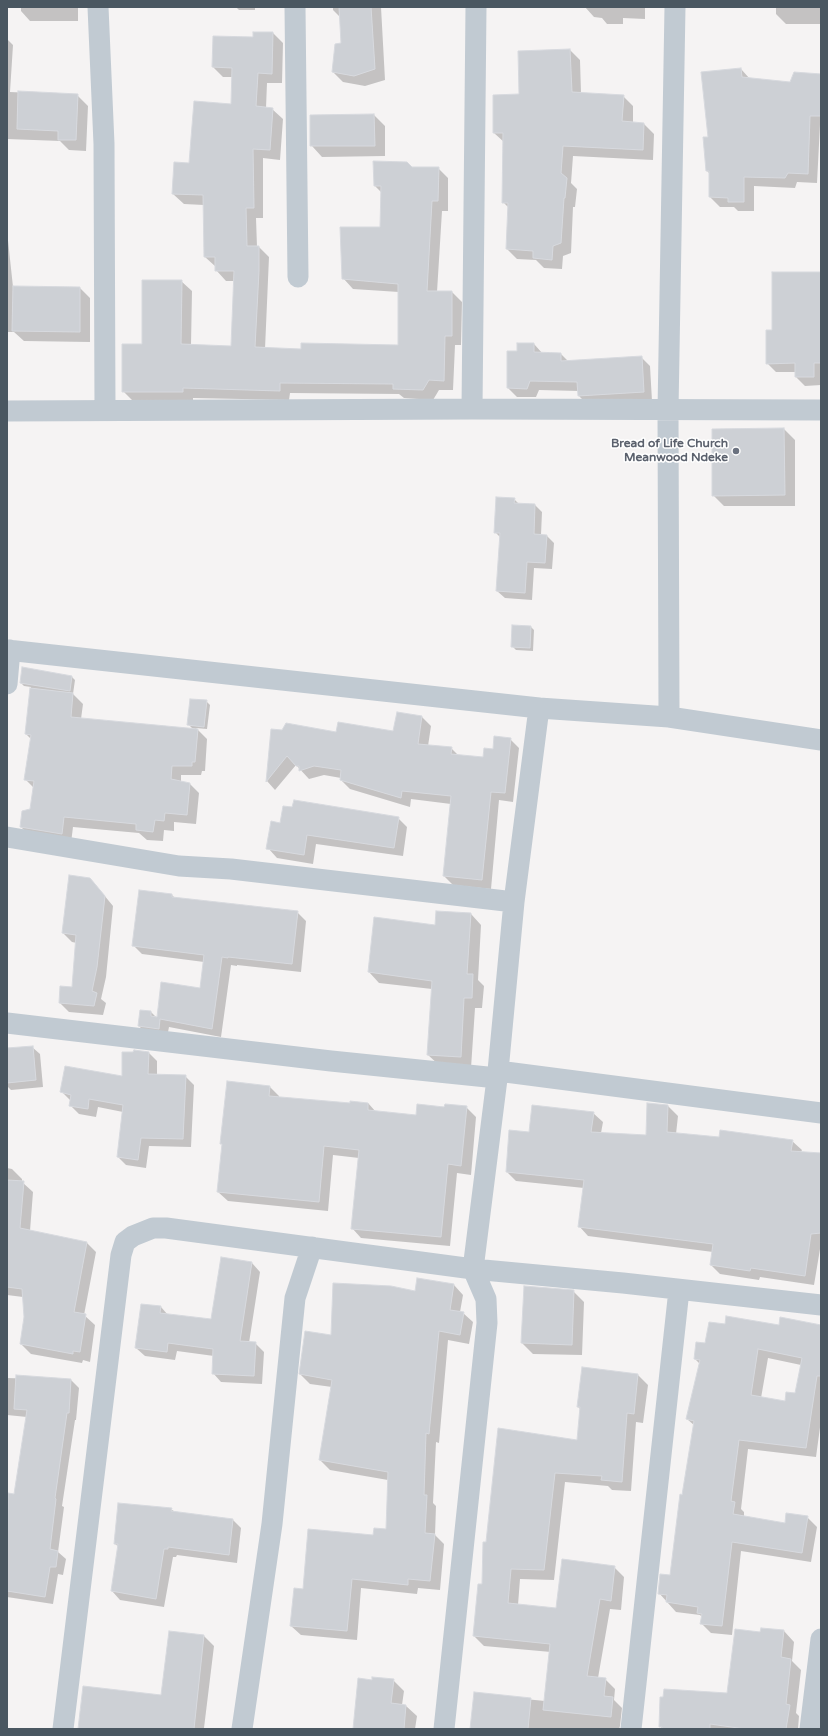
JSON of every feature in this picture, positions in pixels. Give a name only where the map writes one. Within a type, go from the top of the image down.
[{"type":"street","points":[[98,7],[104,144],[104,410]]},
{"type":"street","points":[[295,7],[298,277]]},
{"type":"street","points":[[472,409],[476,7]]},
{"type":"street","points":[[670,717],[668,410],[675,7]]},
{"type":"street","points":[[7,411],[472,409],[821,410]]},
{"type":"street","points":[[7,684],[9,650],[539,708],[670,717],[821,740]]},
{"type":"street","points":[[444,1729],[487,1324],[486,1299],[473,1269],[497,1074],[514,902],[539,708]]},
{"type":"street","points":[[7,837],[179,866],[231,869],[514,902]]},
{"type":"street","points":[[7,1023],[331,1061],[497,1074],[821,1113]]},
{"type":"street","points":[[63,1729],[119,1271],[125,1242],[133,1236],[153,1228],[166,1228],[473,1269],[821,1305]]},
{"type":"street","points":[[242,1729],[272,1524],[295,1298],[312,1247]]},
{"type":"street","points":[[632,1729],[679,1290]]},
{"type":"street","points":[[810,1729],[821,1639]]},
{"type":"building","points":[[339,7],[371,7],[375,69],[354,76],[332,72],[335,44],[341,43]]},
{"type":"building","points":[[253,32],[273,32],[272,74],[258,73],[256,106],[273,108],[270,150],[253,149],[254,208],[246,208],[247,246],[259,246],[255,347],[301,349],[301,343],[398,345],[398,284],[342,279],[340,227],[380,227],[381,186],[374,186],[373,161],[407,162],[412,167],[439,167],[438,201],[432,201],[427,291],[452,291],[452,336],[445,336],[444,381],[429,380],[423,390],[393,389],[393,384],[280,383],[280,391],[183,388],[183,392],[122,392],[122,344],[142,344],[142,280],[182,280],[181,344],[231,346],[234,271],[215,271],[215,257],[204,257],[203,195],[172,194],[174,162],[189,163],[194,101],[231,104],[232,68],[212,67],[213,36],[253,37]]},
{"type":"building","points":[[570,49],[572,92],[624,95],[622,121],[644,123],[643,150],[563,146],[561,173],[567,178],[561,243],[553,246],[552,260],[533,258],[533,251],[506,249],[508,203],[502,203],[503,133],[493,133],[493,95],[519,94],[518,51]]},
{"type":"building","points":[[741,68],[742,77],[790,82],[794,72],[821,74],[821,116],[810,116],[808,174],[788,173],[785,178],[744,177],[744,202],[728,202],[728,198],[709,197],[709,171],[706,171],[703,137],[708,137],[701,72]]},
{"type":"building","points":[[18,91],[78,94],[76,140],[58,140],[58,131],[17,129]]},
{"type":"building","points":[[374,114],[375,146],[310,146],[310,115]]},
{"type":"building","points":[[772,272],[821,272],[821,363],[814,363],[814,377],[795,377],[795,363],[766,364],[766,330],[772,330]]},
{"type":"building","points":[[13,286],[80,287],[80,332],[12,331]]},
{"type":"building","points":[[517,343],[534,343],[534,352],[561,353],[561,361],[642,356],[644,392],[578,396],[577,382],[530,381],[527,389],[507,388],[507,351],[517,351]]},
{"type":"building","points":[[784,428],[785,495],[712,496],[712,429]]},
{"type":"building","points":[[496,497],[515,498],[514,503],[535,504],[534,534],[547,535],[545,563],[527,562],[525,593],[496,591],[500,533],[494,533]]},
{"type":"building","points":[[512,625],[531,626],[530,648],[511,647]]},
{"type":"building","points":[[22,667],[72,676],[70,691],[20,683]]},
{"type":"building","points":[[30,688],[73,693],[71,717],[198,729],[195,762],[192,762],[192,766],[172,766],[171,779],[190,783],[187,815],[165,813],[164,821],[155,820],[153,832],[136,830],[136,824],[64,817],[62,834],[20,827],[22,811],[30,809],[34,781],[24,780],[31,735],[25,734]]},
{"type":"building","points":[[190,699],[207,700],[204,727],[187,725]]},
{"type":"building","points":[[397,712],[422,716],[418,744],[452,747],[451,754],[483,757],[484,748],[493,749],[494,736],[511,738],[505,793],[491,792],[482,880],[443,876],[451,796],[402,791],[401,798],[340,780],[341,770],[314,766],[299,771],[299,766],[296,766],[287,756],[266,782],[271,729],[282,730],[286,723],[336,732],[338,722],[393,731]]},
{"type":"building","points":[[294,800],[399,817],[394,848],[307,835],[304,855],[266,849],[271,821],[280,823],[283,806],[292,807]]},
{"type":"building","points":[[69,875],[90,878],[105,896],[97,967],[92,991],[97,993],[94,1006],[59,1003],[60,986],[72,987],[76,935],[62,933]]},
{"type":"building","points":[[139,890],[172,894],[172,897],[298,911],[292,964],[222,957],[212,1029],[160,1019],[159,1029],[138,1026],[140,1010],[151,1011],[151,1016],[157,1017],[161,982],[200,988],[204,955],[132,946]]},
{"type":"building","points":[[436,911],[471,913],[467,974],[473,974],[472,998],[464,998],[461,1057],[427,1055],[432,981],[368,972],[374,917],[435,925]]},
{"type":"building","points":[[33,1046],[36,1080],[7,1083],[7,1048]]},
{"type":"building","points":[[134,1050],[149,1052],[148,1074],[186,1075],[183,1139],[141,1138],[138,1160],[117,1157],[123,1105],[89,1099],[88,1109],[69,1106],[71,1095],[60,1092],[65,1066],[122,1076],[122,1052],[133,1052]]},
{"type":"building","points":[[227,1081],[270,1086],[269,1096],[350,1103],[350,1101],[368,1103],[368,1110],[416,1115],[417,1104],[444,1107],[445,1104],[467,1106],[461,1166],[448,1164],[441,1237],[351,1229],[359,1150],[324,1146],[319,1202],[217,1192],[222,1144],[220,1144]]},
{"type":"building","points":[[647,1103],[668,1105],[667,1132],[719,1137],[720,1130],[793,1140],[791,1151],[821,1153],[821,1233],[811,1234],[805,1276],[751,1268],[750,1271],[710,1265],[713,1244],[578,1227],[584,1180],[506,1172],[509,1130],[529,1132],[532,1105],[594,1112],[591,1132],[646,1135]]},
{"type":"building","points":[[7,1180],[24,1181],[20,1228],[87,1242],[74,1312],[86,1314],[80,1352],[73,1351],[73,1354],[20,1344],[24,1317],[22,1289],[7,1287]]},
{"type":"building","points":[[221,1257],[252,1262],[240,1341],[256,1342],[254,1376],[212,1374],[213,1349],[168,1343],[167,1352],[135,1348],[141,1304],[161,1306],[160,1313],[211,1319]]},
{"type":"building","points":[[417,1278],[454,1284],[450,1310],[464,1312],[460,1335],[439,1331],[429,1434],[426,1433],[424,1495],[427,1495],[425,1533],[435,1534],[430,1581],[408,1579],[408,1585],[352,1579],[347,1631],[290,1626],[294,1588],[303,1589],[308,1529],[373,1535],[374,1528],[386,1529],[388,1472],[319,1460],[332,1380],[299,1374],[305,1331],[331,1335],[333,1283],[391,1286],[415,1291]]},
{"type":"building","points":[[524,1286],[574,1290],[572,1345],[521,1343]]},
{"type":"building","points":[[726,1316],[779,1325],[780,1317],[821,1325],[821,1376],[817,1376],[806,1448],[739,1440],[731,1501],[735,1502],[733,1514],[785,1523],[786,1513],[808,1516],[802,1553],[732,1542],[722,1626],[700,1624],[702,1614],[697,1613],[698,1607],[666,1602],[667,1595],[658,1594],[660,1574],[670,1575],[680,1494],[682,1495],[694,1421],[686,1419],[700,1360],[694,1359],[696,1342],[705,1343],[709,1322],[725,1324]],"holes":[[[758,1349],[802,1358],[795,1393],[786,1392],[785,1401],[751,1395]]]},
{"type":"building","points":[[582,1367],[638,1374],[634,1414],[627,1413],[622,1482],[601,1480],[602,1476],[555,1473],[544,1570],[511,1569],[508,1603],[556,1608],[562,1559],[615,1566],[611,1601],[600,1599],[587,1676],[606,1678],[604,1696],[613,1697],[611,1717],[543,1710],[550,1644],[473,1636],[478,1584],[482,1584],[483,1542],[486,1542],[498,1428],[577,1440],[580,1407],[577,1407]]},
{"type":"building","points":[[16,1375],[71,1379],[69,1413],[67,1413],[55,1498],[50,1549],[58,1551],[56,1567],[50,1567],[45,1597],[7,1591],[8,1493],[14,1494],[27,1410],[14,1409]]},
{"type":"building","points":[[118,1503],[172,1508],[171,1511],[233,1519],[229,1555],[168,1547],[168,1549],[164,1549],[156,1599],[111,1591],[118,1544],[114,1544]]},
{"type":"building","points":[[761,1628],[784,1630],[781,1657],[791,1659],[786,1704],[790,1705],[786,1729],[745,1729],[710,1724],[710,1729],[662,1729],[662,1727],[659,1727],[660,1697],[663,1697],[664,1689],[727,1693],[735,1629],[760,1632]]},
{"type":"building","points":[[169,1631],[204,1635],[194,1729],[78,1729],[83,1686],[161,1695]]},
{"type":"building","points":[[372,1677],[394,1679],[391,1703],[406,1705],[404,1729],[353,1729],[358,1678],[372,1680]]},
{"type":"building","points":[[474,1692],[531,1698],[528,1729],[470,1729]]},
{"type":"place","name":"Bread of Life Church Meanwood Ndeke","points":[[736,451]]}]
